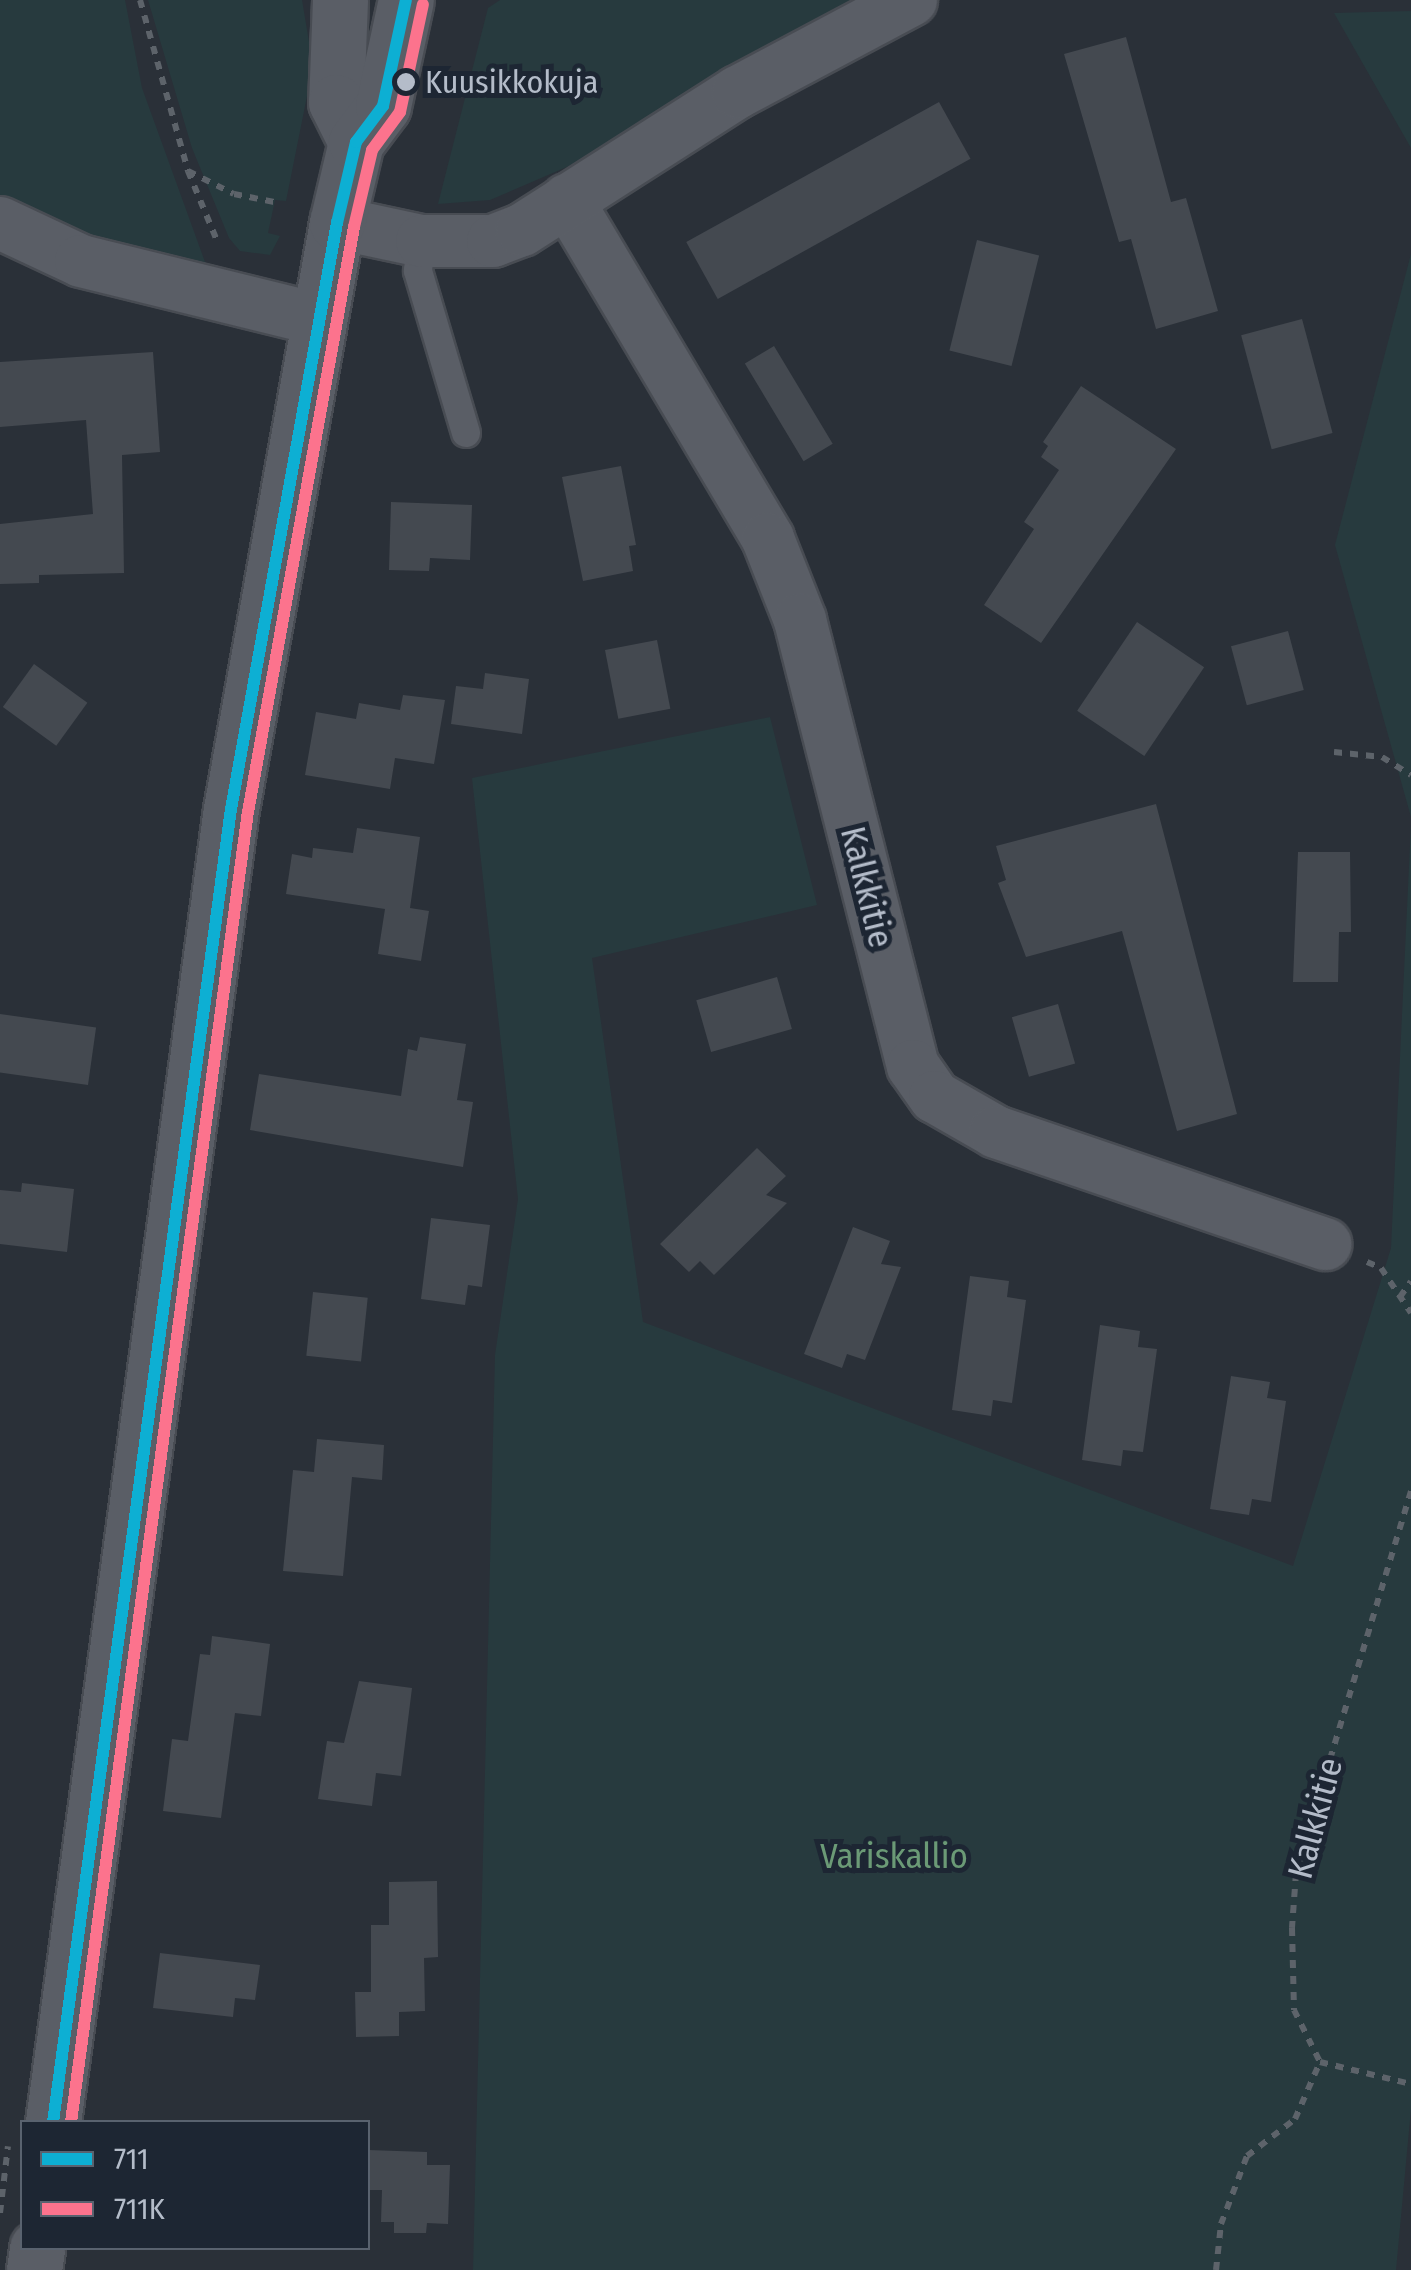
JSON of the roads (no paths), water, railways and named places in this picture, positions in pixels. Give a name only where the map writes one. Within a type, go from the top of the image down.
[{"type":"street","points":[[340,0],[336,102],[356,142]]},
{"type":"street","points":[[52,2120],[231,809],[337,223],[356,142],[383,106],[406,0]]},
{"type":"street","points":[[337,223],[422,241],[493,242],[738,92],[911,0]]},
{"type":"street","name":"Kalkkitie","points":[[567,200],[768,539],[800,620],[913,1066],[934,1098],[996,1132],[1324,1244]]},
{"type":"street","points":[[0,223],[82,261],[318,319]]},
{"type":"lane","points":[[422,241],[418,271],[446,349],[466,433]]},
{"type":"place","name":"Kuusikkokuja","points":[[406,82]]},
{"type":"park label","name":"Variskallio","points":[[894,1856]]}]
